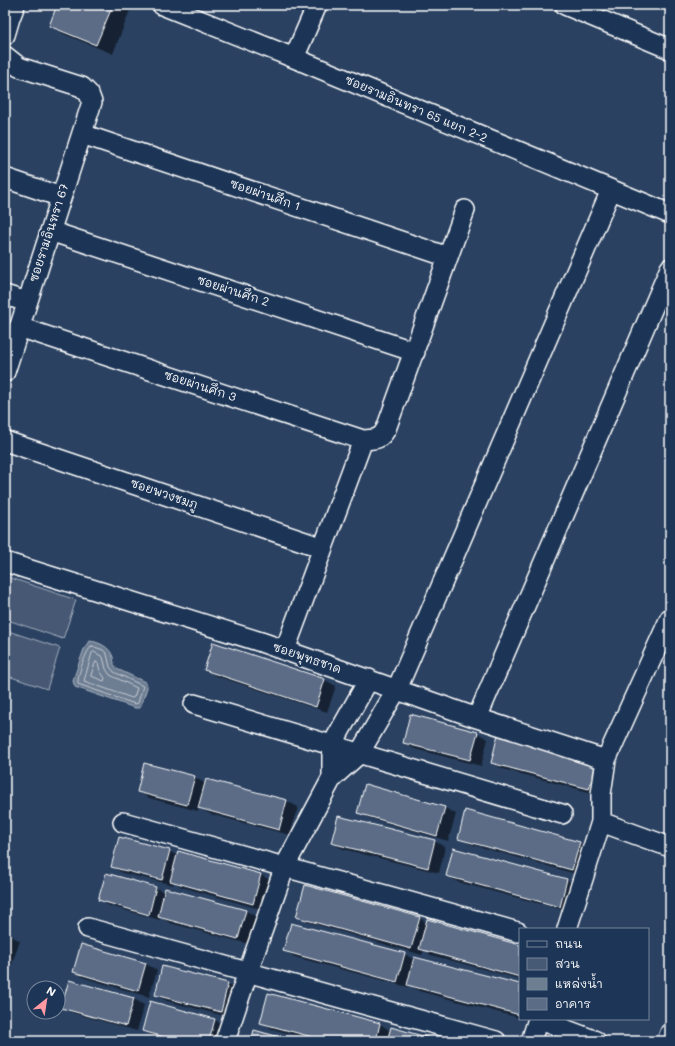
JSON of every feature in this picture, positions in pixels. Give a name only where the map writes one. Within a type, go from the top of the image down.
[{"type":"street","name":"ซอยรามอินทรา 65 แยก 2-2","points":[[162,5],[294,58],[670,214]]},
{"type":"street","points":[[294,58],[317,5]]},
{"type":"street","points":[[565,5],[670,49]]},
{"type":"street","name":"ซอยรามอินทรา 67","points":[[5,56],[19,66],[82,87],[89,94],[92,102],[5,372]]},
{"type":"street","name":"ซอยผ่านศึก 1","points":[[82,134],[448,257]]},
{"type":"street","points":[[5,178],[61,197]]},
{"type":"street","points":[[225,1041],[285,866],[332,778],[359,754],[397,689],[611,190]]},
{"type":"street","points":[[285,650],[363,440],[376,439],[382,436],[386,429],[465,210]]},
{"type":"street","name":"ซอยผ่านศึก 2","points":[[50,231],[415,352]]},
{"type":"street","points":[[477,718],[670,268]]},
{"type":"street","points":[[5,295],[27,302]]},
{"type":"street","name":"ซอยผ่านศึก 3","points":[[19,327],[363,440]]},
{"type":"street","name":"ซอยพวงชมภู","points":[[5,441],[323,548]]},
{"type":"street","name":"ซอยพุทธชาด","points":[[5,562],[285,650],[477,718],[606,760]]},
{"type":"street","points":[[567,928],[601,822],[601,794],[606,760],[670,618]]},
{"type":"street","points":[[332,778],[332,745],[369,679]]},
{"type":"street","points":[[194,704],[562,814]]},
{"type":"street","points":[[123,822],[518,932]]},
{"type":"street","points":[[601,822],[670,847]]},
{"type":"street","points":[[88,928],[496,1041]]},
{"type":"street","points":[[531,1041],[538,1020]]},
{"type":"street","points":[[541,1020],[596,1041]]},
{"type":"street","points":[[667,1041],[670,1033]]},
{"type":"green space","points":[[5,576],[76,600],[63,639],[5,619]]},
{"type":"green space","points":[[5,630],[60,648],[47,689],[5,675]]},
{"type":"water","points":[[90,641],[100,644],[112,653],[117,669],[145,682],[147,688],[140,708],[135,708],[75,687],[73,681],[74,677],[84,649]]},
{"type":"building","points":[[57,5],[113,5],[96,45],[49,26]]},
{"type":"building","points":[[213,642],[325,679],[316,707],[204,670]]},
{"type":"building","points":[[410,714],[478,732],[470,760],[403,743]]},
{"type":"building","points":[[498,734],[597,760],[589,789],[491,763]]},
{"type":"building","points":[[144,763],[195,776],[187,805],[137,792]]},
{"type":"building","points":[[206,779],[287,800],[279,830],[198,808]]},
{"type":"building","points":[[365,784],[445,807],[437,836],[357,813]]},
{"type":"building","points":[[465,810],[580,842],[572,870],[458,839]]},
{"type":"building","points":[[338,816],[435,840],[428,868],[331,843]]},
{"type":"building","points":[[119,837],[170,850],[162,880],[111,867]]},
{"type":"building","points":[[453,848],[567,879],[560,907],[446,876]]},
{"type":"building","points":[[178,851],[261,874],[253,904],[170,881]]},
{"type":"building","points":[[106,873],[156,887],[149,915],[98,900]]},
{"type":"building","points":[[305,885],[420,917],[411,949],[296,917]]},
{"type":"building","points":[[165,888],[246,910],[238,939],[158,917]]},
{"type":"building","points":[[427,919],[519,945],[519,977],[419,949]]},
{"type":"building","points":[[291,923],[405,953],[397,982],[283,951]]},
{"type":"building","points":[[81,944],[146,963],[138,991],[73,972]]},
{"type":"building","points":[[414,957],[519,984],[519,1015],[407,985]]},
{"type":"building","points":[[162,966],[228,983],[221,1012],[155,995]]},
{"type":"building","points":[[69,980],[134,998],[126,1026],[66,1009],[66,990]]},
{"type":"building","points":[[268,993],[380,1023],[376,1041],[327,1041],[260,1023]]},
{"type":"building","points":[[150,1001],[215,1019],[209,1041],[179,1041],[142,1031]]},
{"type":"building","points":[[391,1027],[440,1041],[387,1041]]},
{"type":"building","points":[[254,1030],[294,1041],[251,1041]]}]
